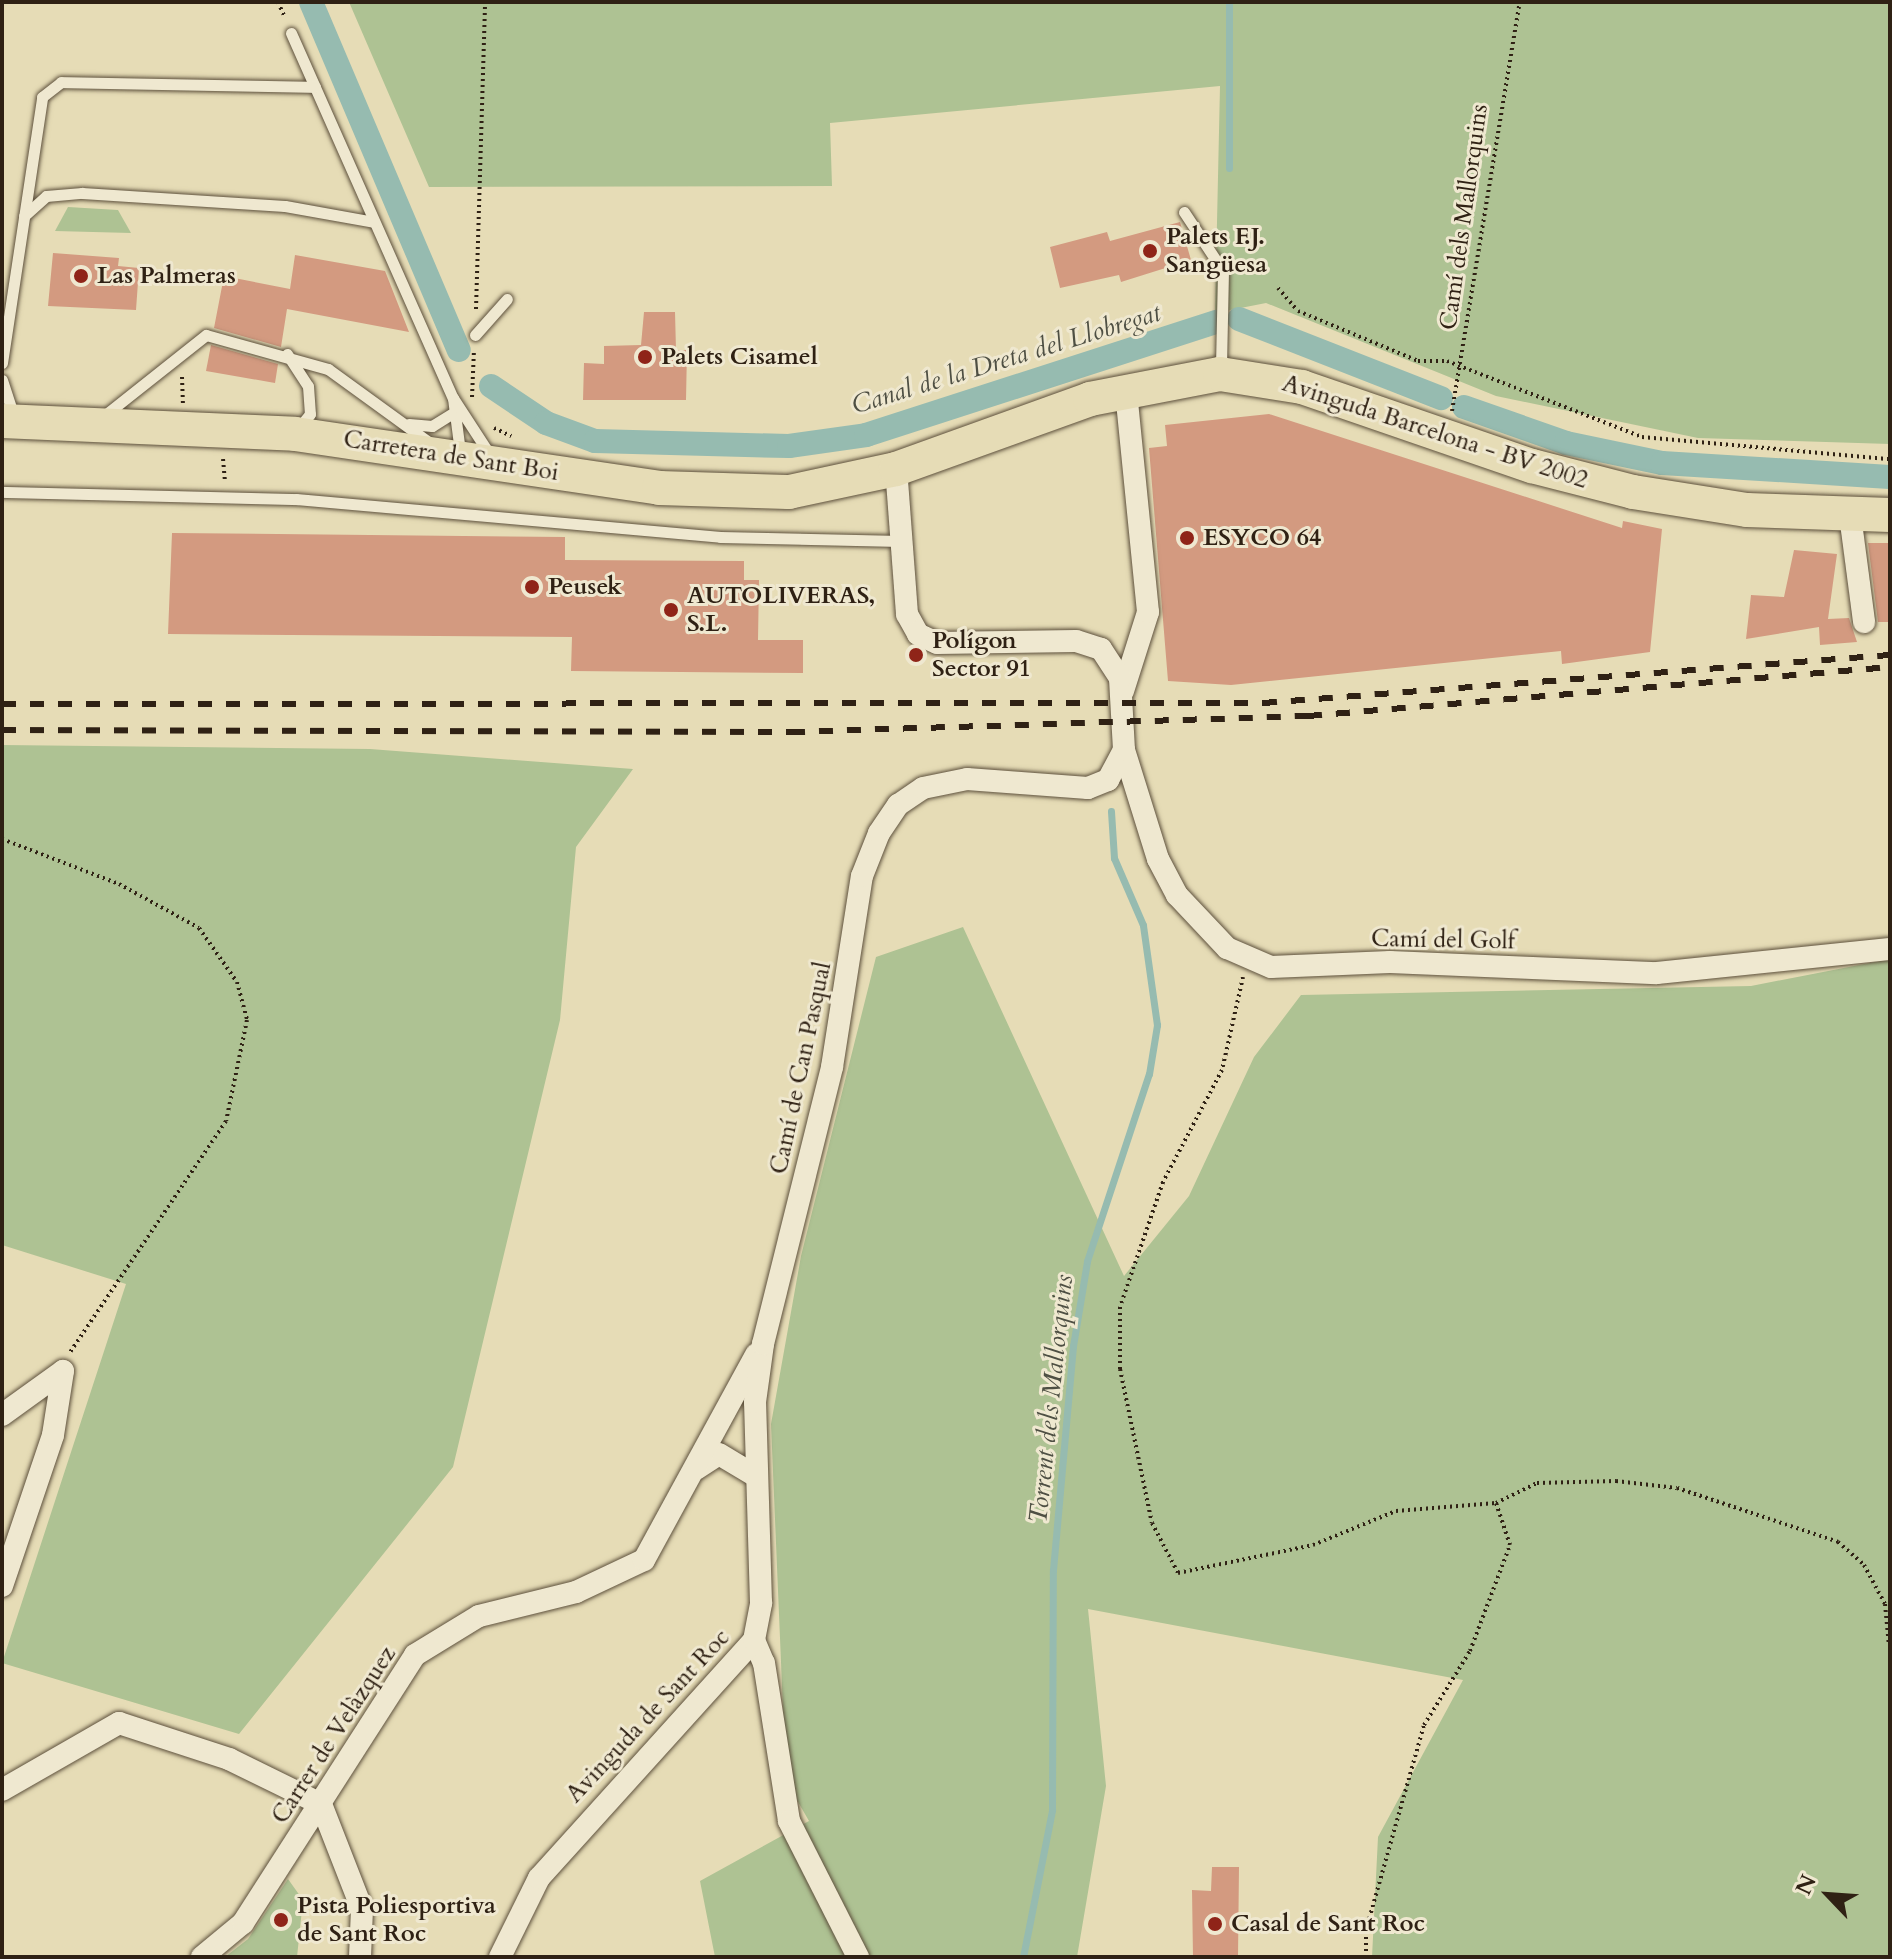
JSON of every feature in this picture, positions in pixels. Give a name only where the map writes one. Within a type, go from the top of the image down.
[{"type":"main road","name":"Avinguda Barcelona - BV 2002","points":[[896,469],[1126,390],[1220,374],[1302,387],[1447,437],[1633,492],[1850,515],[1890,515]]},
{"type":"main road","name":"Carretera de Sant Boi","points":[[8,422],[295,434],[478,452],[723,494],[789,492],[896,469]]},
{"type":"street","points":[[1124,750],[1123,692],[1148,612],[1126,390]]},
{"type":"street","points":[[896,469],[907,614],[918,634],[937,643],[1089,643],[1110,657],[1123,692]]},
{"type":"street","points":[[1850,515],[1864,622]]},
{"type":"street","name":"Camí del Golf","points":[[1124,750],[1158,859],[1177,895],[1209,934],[1248,960],[1295,969],[1390,962],[1657,973],[1890,949]]},
{"type":"street","name":"Camí de Can Pasqual","points":[[763,1344],[848,996],[862,876],[884,823],[906,798],[944,781],[1100,785],[1124,750]]},
{"type":"street","name":"Avinguda de Sant Roc","points":[[500,1957],[539,1878],[754,1640],[761,1603],[754,1475],[763,1344]]},
{"type":"street","name":"Carrer de Velàzquez","points":[[202,1957],[243,1923],[415,1655],[479,1616],[576,1592],[644,1560],[763,1344]]},
{"type":"street","points":[[2,1415],[63,1371]]},
{"type":"street","points":[[2,1586],[53,1435],[63,1371]]},
{"type":"street","name":"Carrer de Velàzquez","points":[[686,1479],[719,1454],[754,1475]]},
{"type":"street","points":[[754,1640],[764,1663],[789,1821],[858,1957]]},
{"type":"street","points":[[2,1790],[119,1723],[229,1759],[321,1804],[362,1909],[360,1957]]},
{"type":"lane","points":[[291,33],[453,398],[470,418],[478,452]]},
{"type":"lane","points":[[2,363],[34,115],[61,82],[315,87]]},
{"type":"lane","points":[[23,216],[46,196],[82,193],[285,206],[374,222]]},
{"type":"lane","points":[[1184,212],[1223,271],[1220,374]]},
{"type":"lane","points":[[475,335],[507,299]]},
{"type":"lane","points":[[87,426],[143,391],[206,335],[287,354],[328,369],[409,424],[478,452]]},
{"type":"lane","points":[[287,354],[308,386],[310,414],[295,434]]},
{"type":"lane","points":[[2,380],[8,422]]},
{"type":"lane","points":[[453,398],[451,414],[478,452]]},
{"type":"lane","points":[[409,424],[432,426],[451,414]]},
{"type":"lane","points":[[2,492],[491,512],[720,537],[901,541]]},
{"type":"path","points":[[470,418],[485,2]]},
{"type":"path","name":"Camí dels Mallorquins","points":[[1447,437],[1520,2]]},
{"type":"path","points":[[1278,288],[1298,311],[1418,361],[1461,368],[1642,437],[1890,459]]},
{"type":"path","points":[[186,413],[181,379],[206,335]]},
{"type":"path","name":"Carretera de Sant Boi","points":[[470,418],[478,452]]},
{"type":"path","points":[[212,459],[225,460],[224,499]]},
{"type":"path","points":[[2,839],[119,884],[199,928],[237,982],[247,1020],[226,1121],[179,1200],[75,1335],[63,1371]]},
{"type":"path","points":[[1248,960],[1222,1070],[1163,1182],[1120,1307],[1120,1369],[1152,1523],[1178,1573],[1204,1573],[1313,1545],[1396,1511],[1496,1503],[1537,1483],[1616,1481],[1677,1488],[1838,1542],[1864,1565],[1885,1604],[1889,1646]]},
{"type":"path","points":[[1366,1957],[1366,1930],[1424,1725],[1470,1651],[1510,1545],[1496,1503]]},
{"type":"green space","points":[[349,2],[1890,2],[1890,444],[1698,438],[1496,396],[1266,303],[1215,313],[1220,86],[830,123],[832,186],[429,187]]},
{"type":"green space","points":[[68,207],[118,210],[131,233],[55,231]]},
{"type":"green space","points":[[2,745],[370,749],[633,769],[576,847],[560,1020],[453,1467],[239,1734],[2,1663],[126,1284],[2,1245]]},
{"type":"green space","points":[[963,927],[1124,1276],[1189,1196],[1254,1057],[1301,995],[1751,986],[1890,959],[1890,1957],[1372,1957],[1378,1837],[1463,1680],[1088,1609],[1106,1786],[1077,1957],[715,1957],[700,1881],[809,1821],[786,1781],[771,1424],[801,1256],[876,957]]},
{"type":"green space","name":"Pista Poliesportiva de Sant Roc","points":[[288,1879],[303,1900],[297,1957],[225,1957],[248,1939]]},
{"type":"building","points":[[1180,222],[1191,260],[1121,282],[1119,275],[1060,288],[1050,247],[1107,232],[1110,241]]},
{"type":"building","points":[[53,253],[119,258],[118,266],[139,268],[136,310],[48,306]]},
{"type":"building","points":[[295,255],[385,271],[409,332],[287,309],[281,347],[214,328],[224,276],[290,289]]},
{"type":"building","name":"Palets Cisamel","points":[[644,312],[675,312],[676,350],[687,350],[686,400],[583,400],[584,363],[604,364],[604,346],[641,345]]},
{"type":"building","points":[[211,345],[278,364],[275,383],[206,371]]},
{"type":"building","points":[[1269,414],[1622,528],[1623,521],[1662,529],[1650,652],[1562,664],[1561,651],[1231,685],[1168,681],[1149,448],[1167,446],[1165,425]]},
{"type":"building","points":[[172,533],[565,537],[565,560],[744,561],[744,580],[759,580],[758,640],[803,640],[803,673],[571,671],[572,637],[168,634]]},
{"type":"building","points":[[1868,543],[1890,543],[1890,622],[1878,622]]},
{"type":"building","points":[[1794,550],[1837,554],[1828,619],[1849,618],[1857,642],[1820,645],[1819,627],[1746,639],[1751,595],[1784,597]]},
{"type":"building","name":"Casal de Sant Roc","points":[[1212,1867],[1239,1867],[1238,1957],[1193,1957],[1192,1890],[1211,1891]]},
{"type":"waterway","name":"Canal de la Dreta del Llobregat","points":[[311,2],[459,350]]},
{"type":"waterway","points":[[1229,2],[1229,168]]},
{"type":"waterway","name":"Canal de la Dreta del Llobregat","points":[[1239,319],[1441,398]]},
{"type":"waterway","name":"Canal de la Dreta del Llobregat","points":[[491,386],[546,423],[595,441],[789,446],[866,435],[1216,322]]},
{"type":"waterway","name":"Canal de la Dreta del Llobregat","points":[[1464,407],[1566,443],[1662,463],[1890,477]]},
{"type":"waterway","name":"Torrent dels Mallorquins","points":[[1023,1957],[1052,1810],[1053,1570],[1073,1346],[1087,1261],[1149,1074],[1157,1025],[1143,925],[1114,858],[1111,811]]},
{"type":"railway","points":[[2,704],[1263,703],[1890,655]]},
{"type":"railway","points":[[2,730],[791,732],[1308,716],[1890,667]]},
{"type":"place","name":"Palets F.J. Sangüesa","points":[[1150,251]]},
{"type":"place","name":"Las Palmeras","points":[[81,276]]},
{"type":"place","name":"Palets Cisamel","points":[[645,357]]},
{"type":"place","name":"ESYCO 64","points":[[1187,538]]},
{"type":"place","name":"Peusek","points":[[532,587]]},
{"type":"place","name":"AUTOLIVERAS, S.L.","points":[[671,610]]},
{"type":"place","name":"Polígon Sector 91","points":[[916,655]]},
{"type":"place","name":"Pista Poliesportiva de Sant Roc","points":[[281,1920]]},
{"type":"place","name":"Casal de Sant Roc","points":[[1215,1924]]}]
